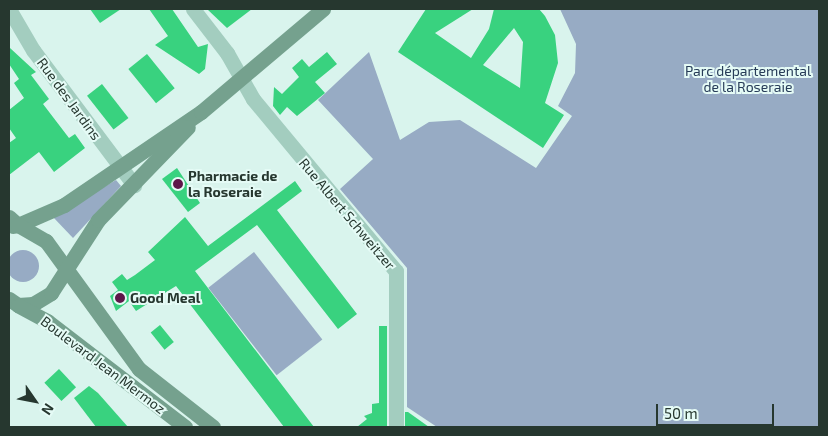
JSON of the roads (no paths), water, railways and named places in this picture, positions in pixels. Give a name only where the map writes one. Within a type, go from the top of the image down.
[{"type":"main road","points":[[12,223],[64,205],[201,112],[240,81],[321,10]]},
{"type":"main road","points":[[64,270],[98,220],[201,112]]},
{"type":"main road","name":"Boulevard Jean Mermoz","points":[[12,223],[46,241],[64,270],[139,369],[213,427]]},
{"type":"main road","name":"Boulevard Jean Mermoz","points":[[12,304],[43,300],[64,270]]},
{"type":"main road","name":"Boulevard Jean Mermoz","points":[[12,304],[61,331],[185,427]]},
{"type":"street","name":"Rue des Jardins","points":[[9,9],[118,168],[134,184]]},
{"type":"street","name":"Rue Albert Schweitzer","points":[[193,9],[227,53],[240,81],[396,271],[396,427]]},
{"type":"place","name":"Pharmacie de la Roseraie","points":[[178,184]]},
{"type":"place","name":"Good Meal","points":[[120,298]]},
{"type":"park label","name":"Parc départemental de la Roseraie","points":[[748,79]]}]
